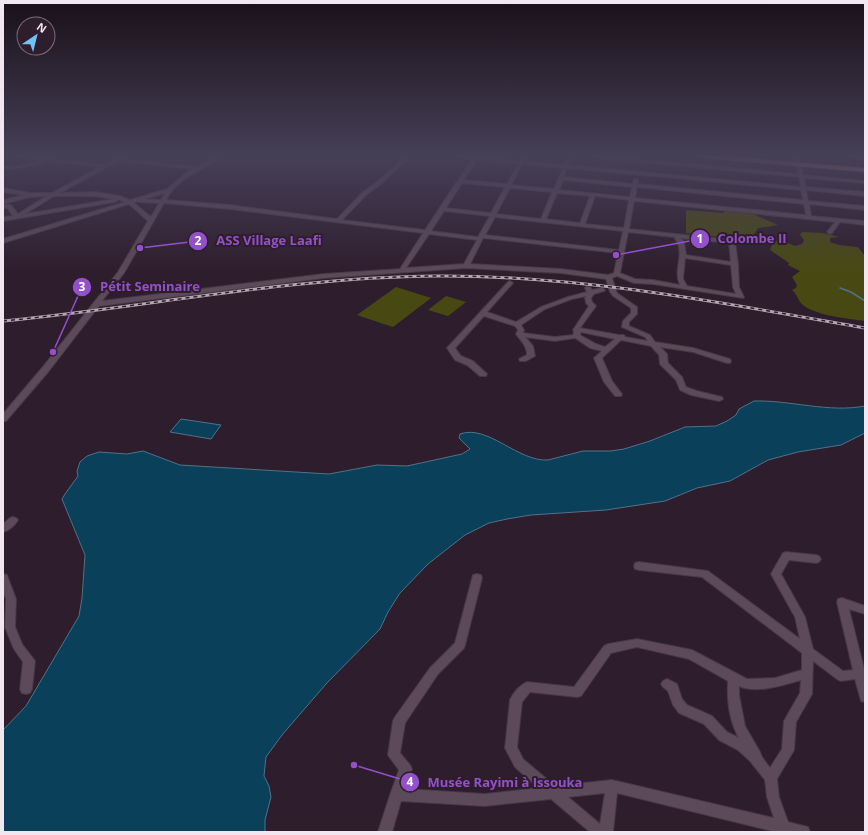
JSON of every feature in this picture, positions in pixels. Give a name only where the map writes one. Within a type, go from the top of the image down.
[{"type":"street","points":[[3,203],[30,195],[54,195],[54,197],[74,206]]},
{"type":"street","points":[[17,217],[34,205],[54,195]]},
{"type":"street","points":[[100,195],[131,203],[152,222]]},
{"type":"street","points":[[3,241],[154,195]]},
{"type":"street","points":[[3,419],[49,364],[121,273],[152,222],[166,195]]},
{"type":"street","points":[[339,220],[362,195]]},
{"type":"street","points":[[402,270],[452,195]]},
{"type":"street","points":[[466,266],[503,195]]},
{"type":"street","points":[[542,221],[553,195]]},
{"type":"street","points":[[582,225],[593,195],[865,223]]},
{"type":"street","points":[[617,274],[633,195]]},
{"type":"street","points":[[711,195],[711,207]]},
{"type":"street","points":[[739,195],[865,208]]},
{"type":"street","points":[[804,195],[809,217]]},
{"type":"street","points":[[3,219],[74,206],[123,200]]},
{"type":"street","points":[[139,200],[162,201],[339,220],[427,232],[621,252]]},
{"type":"street","points":[[3,203],[9,206],[17,217]]},
{"type":"street","points":[[3,215],[34,205]]},
{"type":"street","points":[[97,304],[324,276],[466,266],[561,271],[608,277],[617,274],[634,281],[653,282],[740,298],[736,287],[732,242],[442,210]]},
{"type":"street","points":[[830,232],[839,220]]},
{"type":"street","points":[[675,235],[681,242],[683,256],[680,279],[685,288]]},
{"type":"street","points":[[683,256],[735,264]]},
{"type":"street","points":[[608,277],[615,294],[634,307],[634,314],[626,321],[625,327],[627,333],[620,337],[598,358],[608,382],[618,394]]},
{"type":"street","points":[[483,374],[470,363],[458,358],[451,348],[510,283]]},
{"type":"street","points":[[518,325],[543,308],[589,291],[602,290]]},
{"type":"street","points":[[519,334],[554,339],[570,339],[576,333],[582,320],[593,306],[589,303],[589,291]]},
{"type":"street","points":[[483,313],[518,325]]},
{"type":"street","points":[[518,325],[520,330],[519,334],[529,345],[531,353],[531,356],[523,359]]},
{"type":"street","points":[[625,327],[648,336],[652,343],[663,354],[664,364],[680,379],[683,388],[694,393],[719,399]]},
{"type":"street","points":[[576,333],[593,331],[698,351],[727,361]]},
{"type":"street","points":[[576,333],[593,346],[606,350]]},
{"type":"street","points":[[3,529],[13,520]]},
{"type":"street","points":[[771,778],[788,750],[790,721],[806,694],[808,652],[800,617],[776,574],[786,556],[816,560]]},
{"type":"street","points":[[639,566],[704,574],[840,676],[860,674]]},
{"type":"street","points":[[3,578],[11,599],[10,627],[18,646],[29,661],[26,689]]},
{"type":"street","points":[[385,832],[396,795],[406,769],[394,755],[399,721],[434,671],[460,645],[477,578]]},
{"type":"street","points":[[865,610],[842,602],[865,697]]},
{"type":"street","points":[[600,832],[519,763],[511,748],[516,700],[527,687],[577,692],[608,649],[637,643],[692,655],[746,684],[775,683],[807,673]]},
{"type":"street","points":[[734,678],[733,695],[739,727],[771,778],[773,797],[783,827]]},
{"type":"street","points":[[667,684],[673,688],[677,701],[683,709],[708,720],[723,736],[742,746],[754,757],[771,778]]},
{"type":"street","points":[[396,795],[485,800],[612,786],[799,832]]},
{"type":"street","points":[[606,832],[612,786]]},
{"type":"shaded area","points":[[725,209],[746,211],[778,225],[758,228],[752,237],[738,239],[686,233],[686,210],[724,213]]},
{"type":"shaded area","points":[[802,232],[823,233],[839,237],[830,238],[830,242],[839,245],[858,247],[865,256],[865,321],[840,318],[813,311],[801,303],[792,290],[796,288],[797,285],[792,277],[800,271],[788,265],[789,263],[770,250],[773,241],[781,240],[795,246],[802,244],[804,240],[800,235]]},
{"type":"shaded area","points":[[396,287],[431,298],[393,327],[357,315]]},
{"type":"shaded area","points":[[446,296],[466,302],[448,316],[428,310]]},
{"type":"water","points":[[754,401],[782,402],[837,408],[865,406],[865,433],[841,445],[798,452],[768,460],[730,481],[697,488],[665,501],[606,510],[531,515],[507,519],[489,523],[465,535],[428,564],[400,593],[388,612],[380,629],[326,684],[282,735],[266,757],[264,776],[269,786],[271,797],[265,820],[265,832],[3,832],[3,730],[26,706],[79,616],[82,598],[85,555],[62,499],[78,476],[77,471],[80,462],[87,456],[99,452],[127,454],[143,451],[180,465],[329,474],[377,465],[407,466],[462,454],[470,449],[459,438],[460,434],[471,432],[492,438],[514,450],[537,459],[548,460],[583,451],[611,451],[624,449],[650,441],[685,427],[716,426],[727,421],[736,415],[739,409]]},
{"type":"water","points":[[181,419],[221,425],[211,439],[170,432]]},
{"type":"waterway","points":[[840,288],[851,292],[865,301]]},
{"type":"railway","points":[[3,321],[328,281],[437,276],[545,280],[598,285],[705,300],[865,328]]},
{"type":"place","name":"ASS Village Laafi","points":[[140,248]]},
{"type":"place","name":"Colombe II","points":[[616,255]]},
{"type":"place","name":"Pétit Seminaire","points":[[53,352]]},
{"type":"place","name":"Musée Rayimi à Issouka","points":[[354,765]]}]
